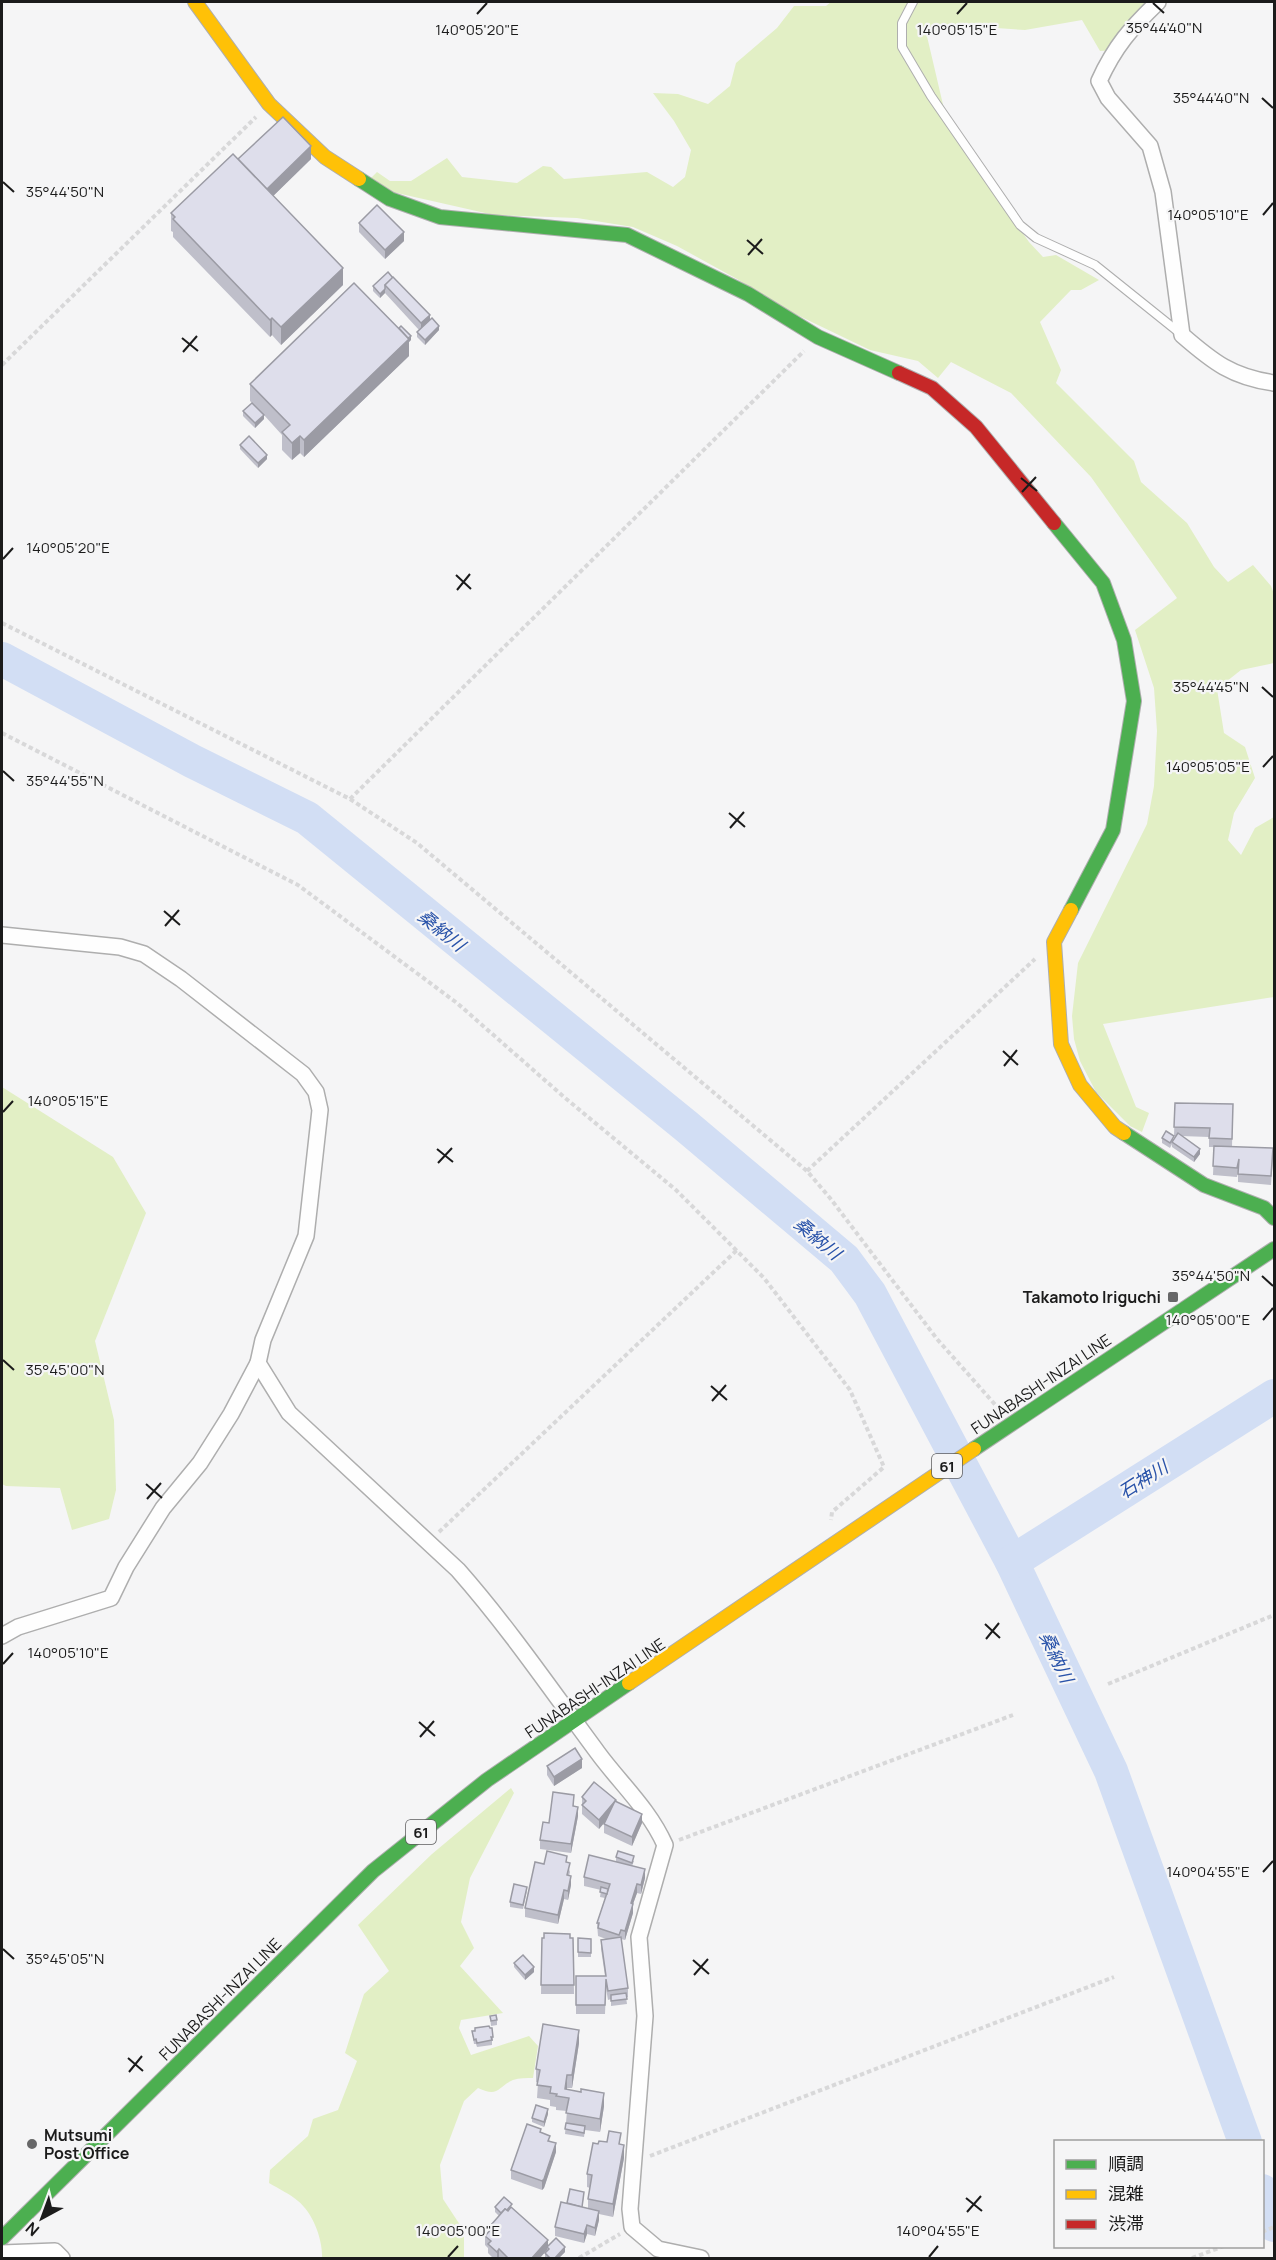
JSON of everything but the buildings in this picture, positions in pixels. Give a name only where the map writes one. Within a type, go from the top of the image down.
[{"type":"street","points":[[195,2],[269,104],[325,157],[390,199],[440,217],[627,235],[748,294],[818,337],[932,388],[976,427],[1103,583],[1124,640],[1134,701],[1113,830],[1054,942],[1061,1044],[1080,1085],[1115,1127],[1204,1185],[1264,1208],[1275,1218]]},
{"type":"street","points":[[1158,2],[1131,28],[1111,55],[1099,81],[1108,98],[1150,146],[1163,192],[1182,334],[1229,371],[1260,381],[1275,383]]},
{"type":"street","points":[[2,935],[120,947],[144,954],[181,979],[303,1074],[316,1092],[320,1110],[306,1236],[263,1340],[258,1364],[231,1414],[200,1463],[163,1508],[126,1567],[111,1598],[18,1627],[2,1636]]},
{"type":"street","name":"FUNABASHI-INZAI LINE","points":[[2,2238],[373,1871],[487,1780],[995,1434],[1275,1249]]},
{"type":"street","points":[[258,1364],[289,1413],[458,1570],[479,1594],[598,1753],[656,1824],[665,1845],[639,1937],[645,2016],[630,2209],[632,2227],[658,2249],[701,2259]]},
{"type":"street","points":[[2,2253],[55,2251],[62,2259]]},
{"type":"lane","points":[[913,2],[902,23],[902,47],[932,96],[1020,225],[1036,238],[1095,265],[1182,334]]},
{"type":"path","points":[[2,365],[269,104]]},
{"type":"path","points":[[350,800],[818,337]]},
{"type":"path","points":[[2,623],[350,800],[417,843],[807,1171],[830,1197],[937,1339],[1012,1423]]},
{"type":"path","points":[[2,733],[298,885],[457,1003],[564,1097],[676,1190],[737,1250],[764,1278],[850,1390],[884,1467],[832,1512],[830,1548]]},
{"type":"path","points":[[807,1171],[1054,942]]},
{"type":"path","points":[[427,1543],[737,1250]]},
{"type":"path","points":[[1108,1684],[1275,1615]]},
{"type":"path","points":[[665,1845],[1012,1715]]},
{"type":"path","points":[[632,2163],[1113,1977]]},
{"type":"path","points":[[579,2259],[632,2227]]},
{"type":"path","points":[[1192,2259],[1221,2248]]},
{"type":"green space","points":[[831,2],[1168,2],[1124,50],[1100,51],[1082,20],[1025,30],[967,26],[926,32],[948,126],[1029,242],[1043,257],[1056,255],[1099,280],[1081,290],[1071,290],[1040,322],[1061,370],[1056,383],[1134,461],[1141,482],[1187,523],[1214,567],[1228,582],[1253,565],[1271,586],[1274,594],[1274,663],[1241,670],[1217,689],[1224,733],[1245,747],[1255,778],[1234,813],[1228,840],[1241,855],[1255,828],[1274,817],[1274,997],[1103,1024],[1136,1107],[1149,1113],[1142,1132],[1130,1126],[1096,1092],[1080,1061],[1074,1039],[1072,1016],[1078,963],[1147,824],[1154,786],[1157,731],[1154,688],[1135,630],[1177,598],[1091,477],[1011,393],[951,362],[938,378],[918,361],[870,350],[793,313],[677,246],[633,227],[577,218],[494,215],[388,191],[371,178],[377,172],[390,181],[411,181],[447,158],[462,177],[517,183],[543,166],[551,167],[564,179],[647,172],[673,187],[685,177],[691,150],[674,121],[653,93],[678,94],[708,104],[730,86],[736,63],[777,28],[794,6],[826,6]]},
{"type":"green space","points":[[2,1087],[113,1157],[146,1213],[95,1341],[114,1420],[116,1490],[109,1519],[72,1530],[60,1488],[2,1484]]},
{"type":"green space","points":[[511,1788],[514,1793],[470,1878],[461,1922],[474,1948],[460,1966],[503,2013],[461,2020],[459,2028],[471,2055],[529,2036],[538,2046],[533,2078],[513,2080],[494,2092],[478,2088],[464,2101],[440,2165],[443,2199],[464,2231],[464,2258],[322,2258],[321,2243],[308,2212],[298,2201],[269,2183],[270,2170],[308,2136],[313,2119],[338,2110],[357,2061],[345,2053],[364,1994],[389,1971],[358,1925],[432,1854]]},
{"type":"waterway","name":"桑納川","points":[[2,659],[192,761],[307,818],[686,1126],[844,1259],[870,1294],[1012,1562],[1111,1771],[1244,2140]]},
{"type":"waterway","name":"石神川","points":[[1012,1562],[1274,1396]]},
{"type":"waterway","name":"桑納川","points":[[1264,2197],[1274,2225]]},
{"type":"traffic: fast","points":[[359,179],[390,199],[440,217],[627,235],[748,294],[818,337],[899,373]]},
{"type":"traffic: fast","points":[[1054,523],[1103,583],[1124,640],[1134,701],[1113,830],[1071,910]]},
{"type":"traffic: fast","points":[[1124,1133],[1204,1185],[1264,1208],[1274,1218]]},
{"type":"traffic: fast","points":[[974,1449],[1274,1249]]},
{"type":"traffic: fast","points":[[2,2238],[373,1871],[487,1780],[629,1683]]},
{"type":"traffic: slow","points":[[195,2],[269,104],[325,157],[359,179]]},
{"type":"traffic: slow","points":[[1071,910],[1054,942],[1061,1044],[1080,1085],[1115,1127],[1124,1133]]},
{"type":"traffic: slow","points":[[629,1683],[974,1449]]},
{"type":"traffic: jam","points":[[899,373],[932,388],[976,427],[1054,523]]},
{"type":"place","name":"Takamoto Iriguchi","points":[[1173,1297]]},
{"type":"place","name":"Mutsumi Post Office","points":[[32,2144]]}]
